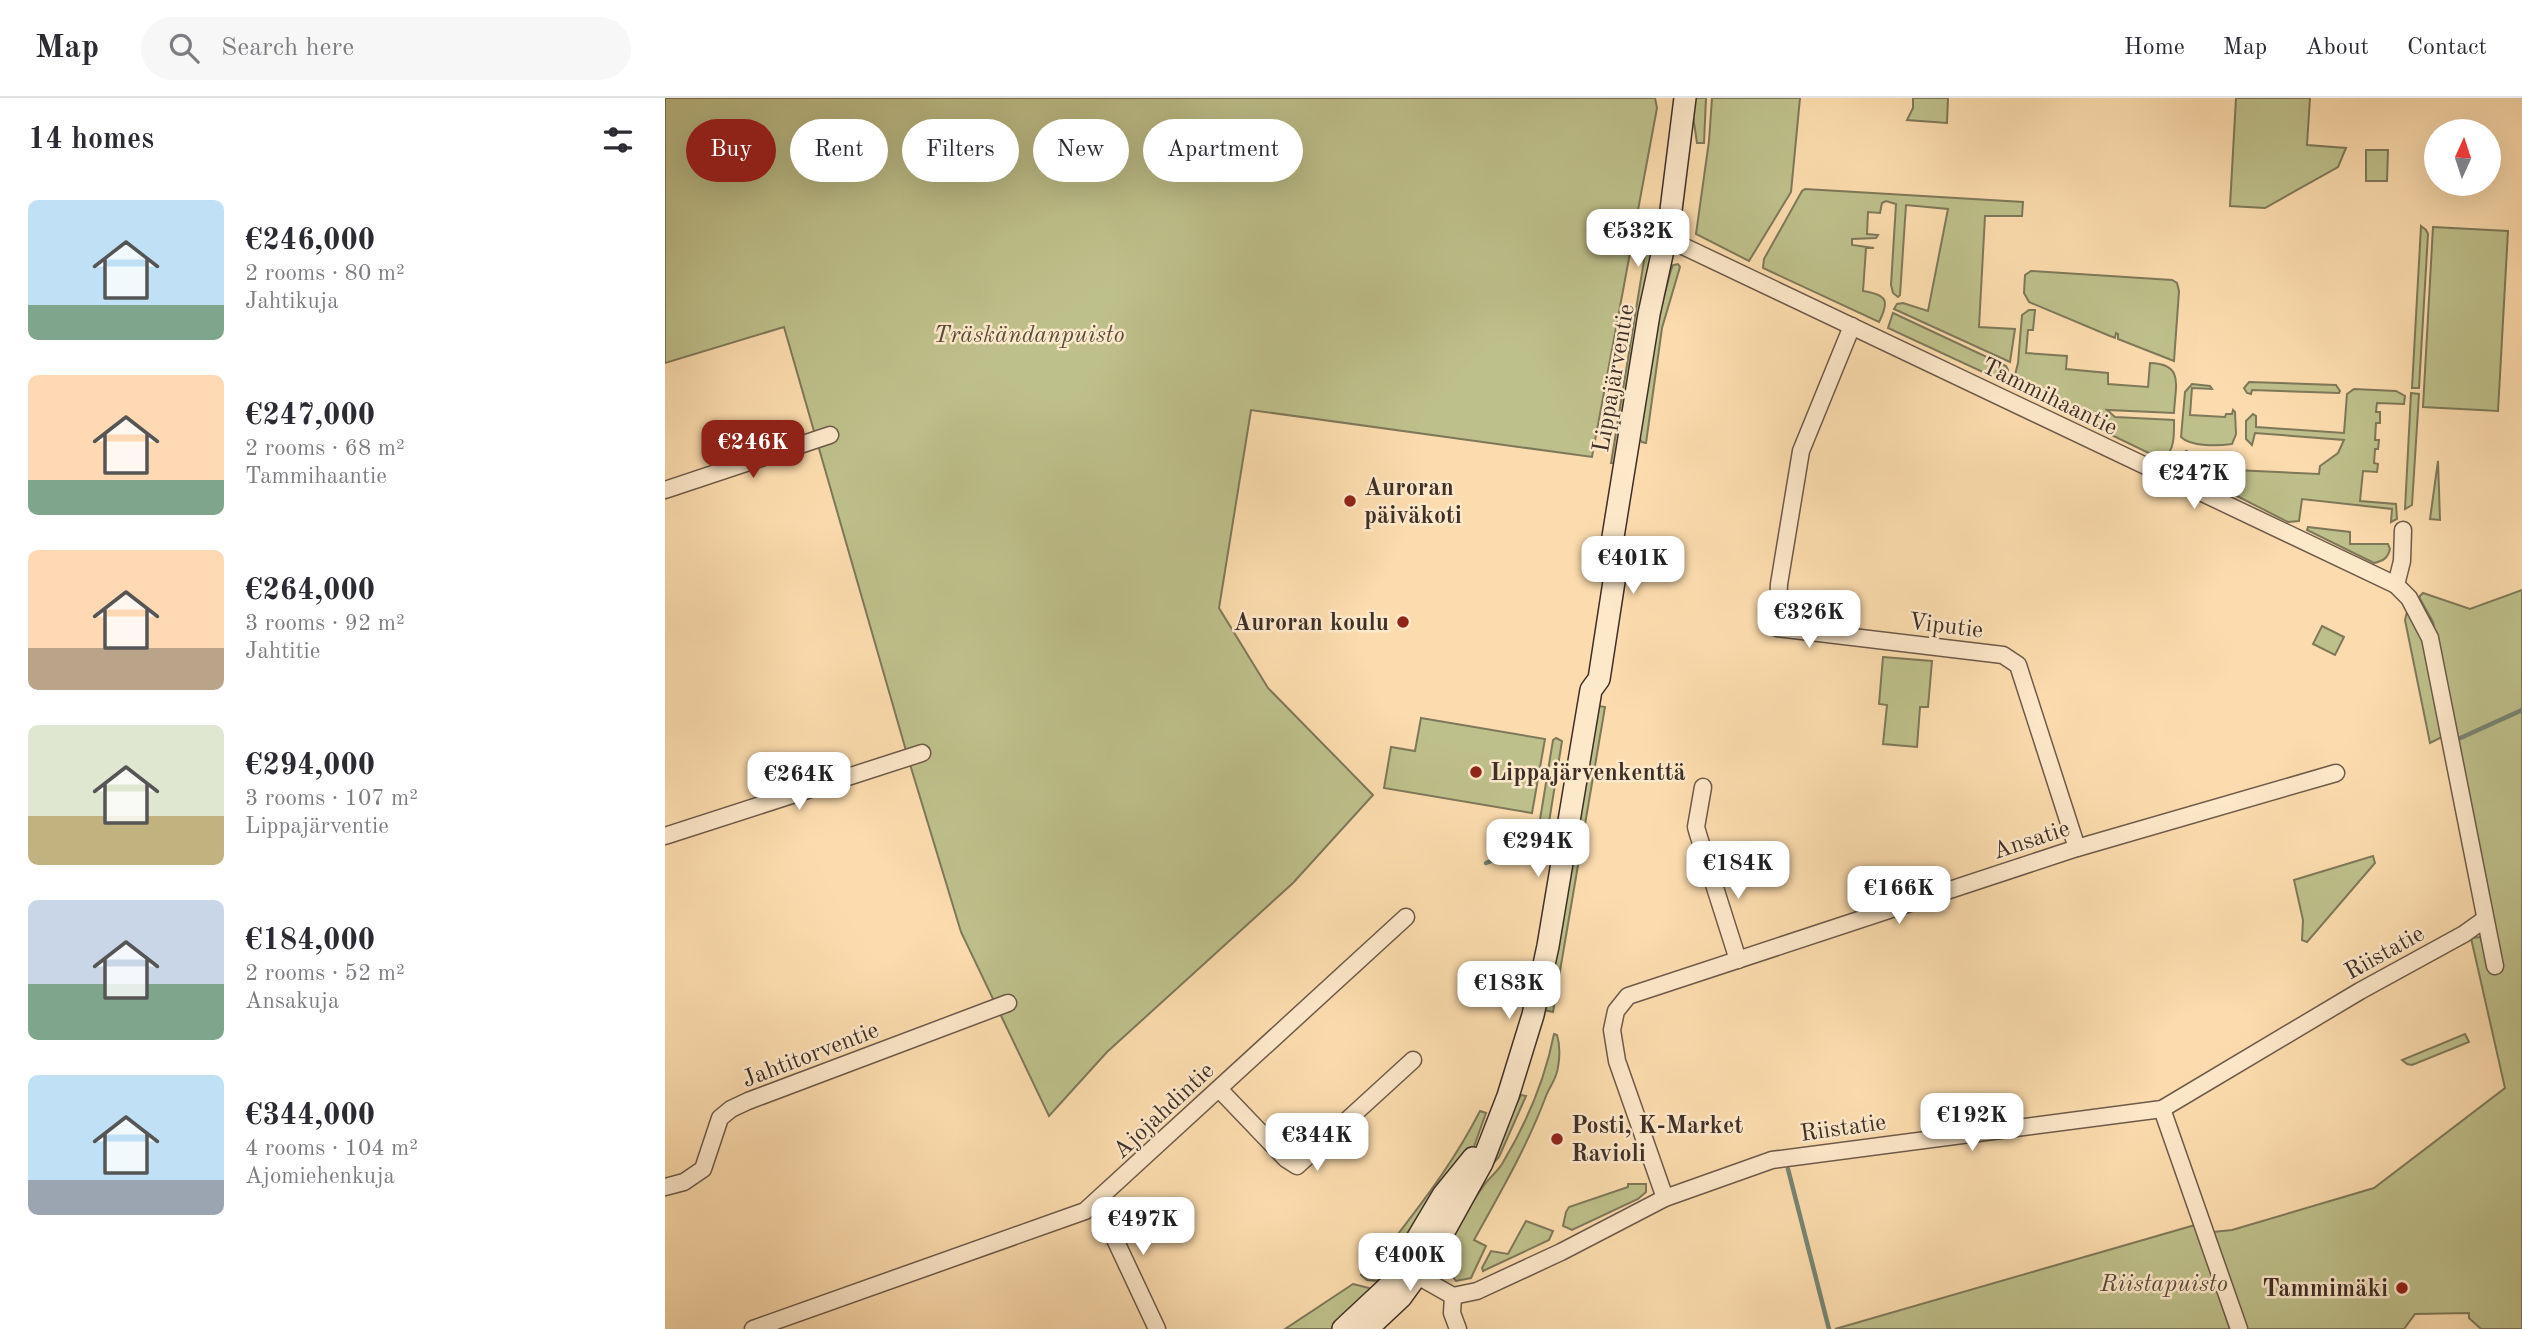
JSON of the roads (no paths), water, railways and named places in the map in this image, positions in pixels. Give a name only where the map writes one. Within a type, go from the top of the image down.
[{"type":"main road","name":"Lippajärventie","points":[[1367,1329],[1401,1297],[1443,1195],[1491,1134],[1508,1096],[1533,1014],[1553,915],[1591,690],[1599,679],[1617,562],[1612,543],[1649,314],[1666,238],[1685,98]]},
{"type":"main road","name":"Lippajärventie","points":[[1343,1329],[1389,1286],[1410,1271]]},
{"type":"street","name":"Tammihaantie","points":[[1666,238],[2396,585],[2409,598],[2430,638],[2495,966]]},
{"type":"street","name":"Viputie","points":[[1852,326],[1801,451],[1779,584],[1777,628],[2003,655],[2018,665],[2077,848]]},
{"type":"street","points":[[665,490],[830,435]]},
{"type":"street","points":[[2396,585],[2402,561],[2403,530]]},
{"type":"street","points":[[666,834],[922,753]]},
{"type":"street","name":"Ansatie","points":[[1665,1198],[1617,1062],[1612,1030],[1616,1011],[1628,996],[2077,848],[2336,773]]},
{"type":"street","points":[[1703,787],[1697,834],[1738,960]]},
{"type":"street","name":"Ajojahdintie","points":[[753,1329],[1085,1212],[1406,917]]},
{"type":"street","name":"Riistatie","points":[[1453,1296],[1477,1291],[1561,1252],[1665,1198],[1772,1160],[2162,1109],[2331,1008],[2464,934],[2485,919]]},
{"type":"street","name":"Jahtitorventie","points":[[665,1187],[684,1182],[703,1169],[720,1118],[731,1109],[1008,1003]]},
{"type":"street","points":[[1219,1089],[1286,1159],[1297,1166],[1413,1060]]},
{"type":"street","points":[[2162,1109],[2239,1329]]},
{"type":"street","points":[[1097,1201],[1157,1329]]},
{"type":"street","points":[[1410,1271],[1453,1296],[1452,1312],[1458,1329]]},
{"type":"waterway","points":[[2456,740],[2522,710]]},
{"type":"waterway","points":[[1486,863],[1519,852]]},
{"type":"waterway","points":[[1788,1169],[1829,1329]]},
{"type":"place","name":"Auroran päiväkoti","points":[[1350,501]]},
{"type":"place","name":"Auroran koulu","points":[[1403,622]]},
{"type":"place","name":"Lippajärvenkenttä","points":[[1476,772]]},
{"type":"place","name":"Posti, K-Market Ravioli","points":[[1557,1139]]},
{"type":"place","name":"Tammimäki","points":[[2402,1288]]},
{"type":"park label","name":"Träskändanpuisto","points":[[1029,334]]},
{"type":"park label","name":"Riistapuisto","points":[[2164,1283]]}]
